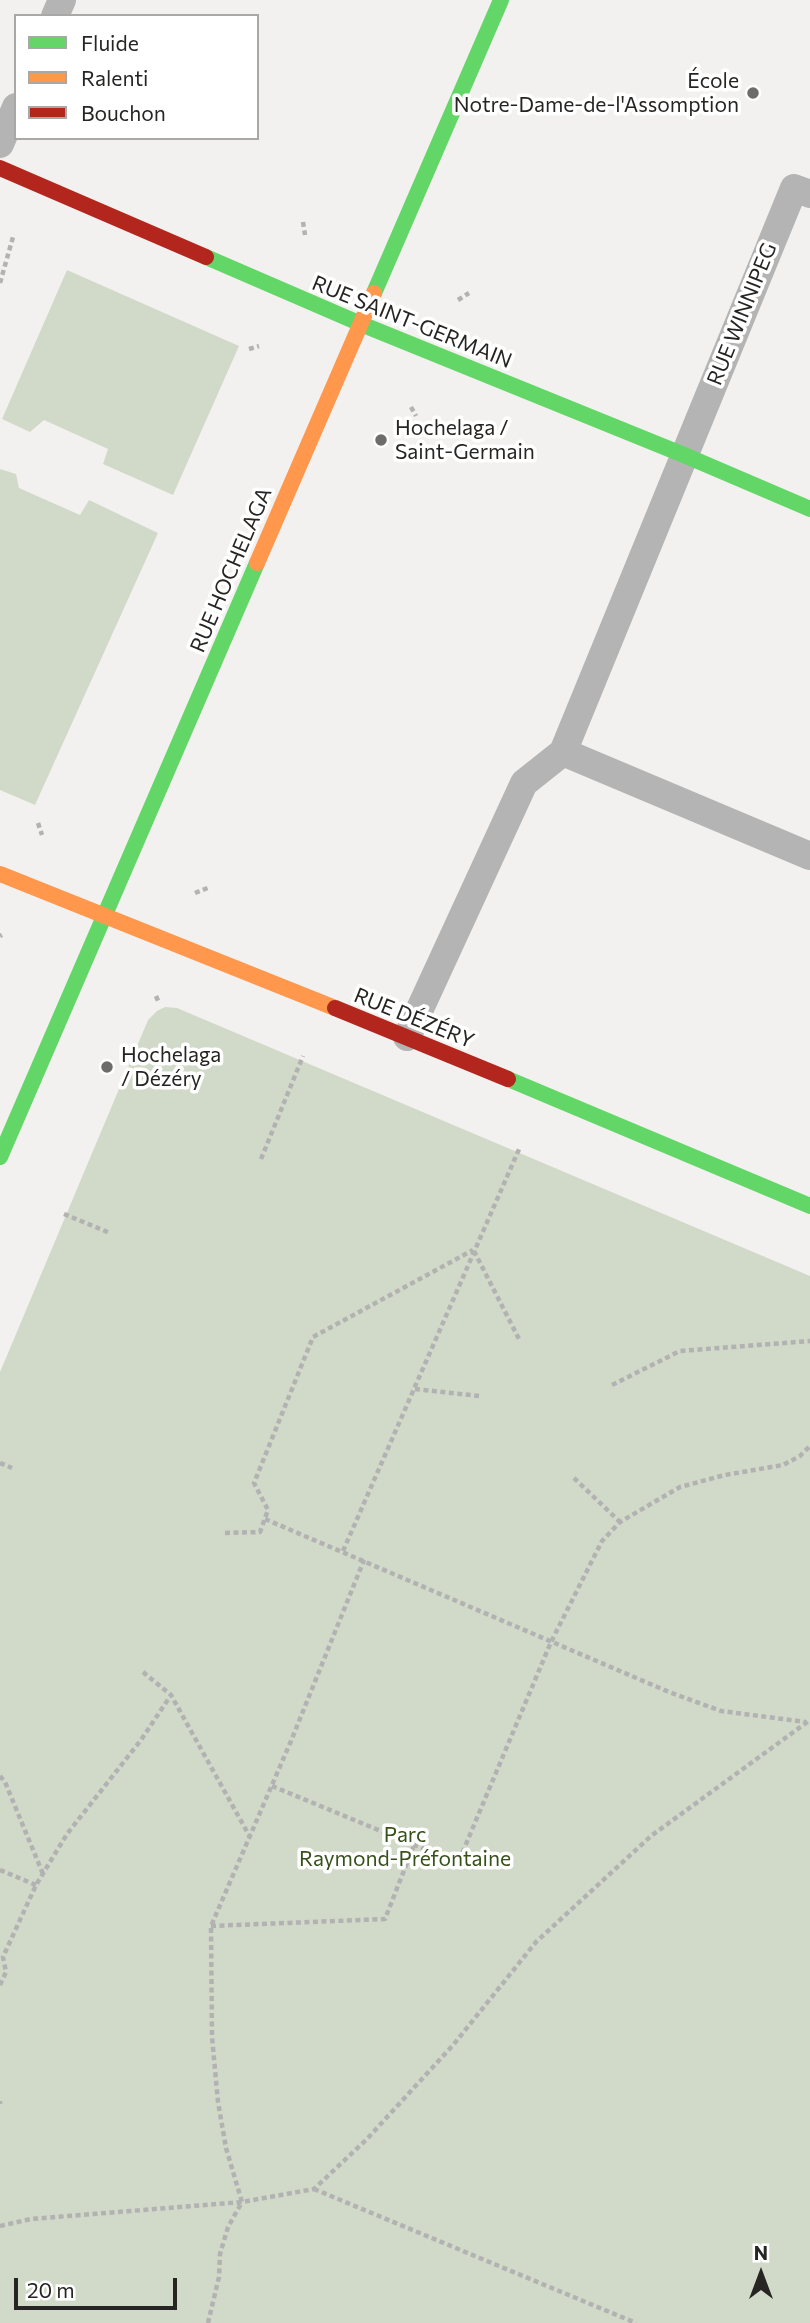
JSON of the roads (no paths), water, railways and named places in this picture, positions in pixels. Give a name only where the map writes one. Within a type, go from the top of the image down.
[{"type":"street","name":"RUE HOCHELAGA","points":[[0,1157],[500,0]]},
{"type":"street","name":"RUE SAINT-GERMAIN","points":[[0,168],[360,324],[810,509]]},
{"type":"street","name":"RUE DÉZÉRY","points":[[0,874],[407,1037],[810,1206]]},
{"type":"lane","points":[[0,144],[14,112]]},
{"type":"lane","name":"RUE WINNIPEG","points":[[684,455],[794,188],[810,194]]},
{"type":"lane","points":[[407,1037],[524,783],[563,752],[684,455]]},
{"type":"lane","points":[[563,752],[810,856]]},
{"type":"place","name":"École Notre-Dame-de-l'Assomption","points":[[753,93]]},
{"type":"place","name":"Hochelaga / Saint-Germain","points":[[381,440]]},
{"type":"place","name":"Hochelaga / Dézéry","points":[[107,1067]]},
{"type":"park label","name":"Parc Raymond-Préfontaine","points":[[405,1847]]}]
